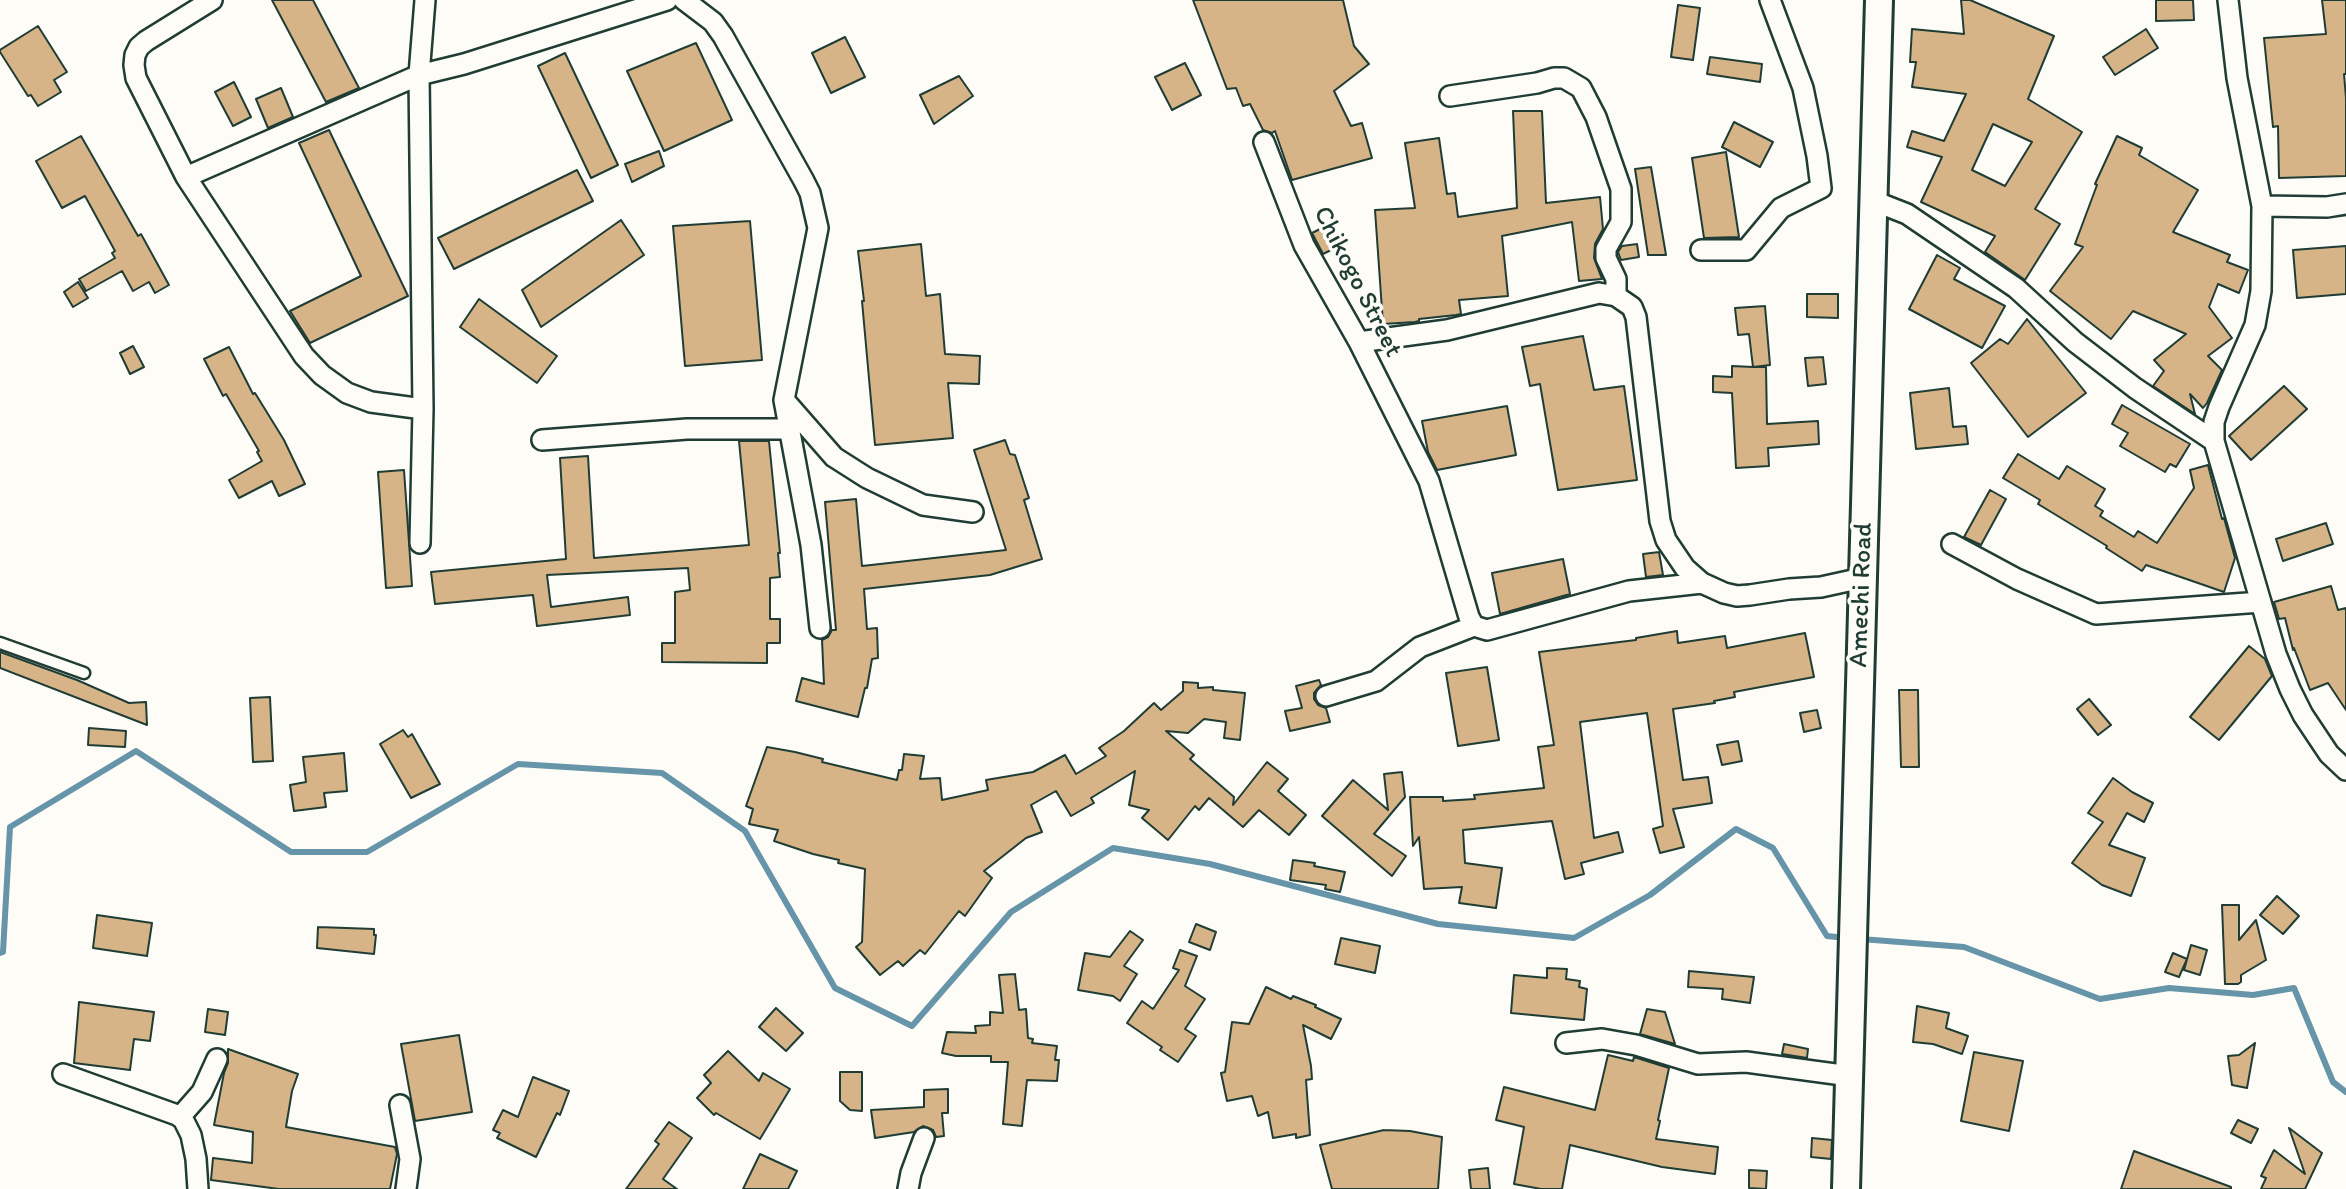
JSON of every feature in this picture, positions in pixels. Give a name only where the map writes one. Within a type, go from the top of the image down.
[{"type":"main road","name":"Amechi Road","points":[[1846,1189],[1879,0]]},
{"type":"street","points":[[212,0],[146,41],[135,55],[136,78],[186,177],[304,356],[322,375],[347,393],[371,402],[422,409]]},
{"type":"street","points":[[420,543],[422,409],[419,75],[425,0]]},
{"type":"street","points":[[186,177],[419,75],[464,64],[667,0]]},
{"type":"street","points":[[684,0],[713,22],[723,36],[810,193],[818,228],[785,400],[811,545],[820,628]]},
{"type":"street","points":[[1700,250],[1746,250],[1781,208],[1821,188],[1803,88],[1770,0]]},
{"type":"street","points":[[2228,0],[2237,78],[2262,206],[2261,291],[2255,324],[2214,422],[2214,442],[2276,654],[2302,715],[2329,754],[2346,769]]},
{"type":"street","points":[[1450,96],[1554,78],[1564,78],[1581,88],[1596,117],[1621,189],[1621,222],[1606,249],[1606,258],[1616,279],[1616,296]]},
{"type":"street","name":"Chikogo Street","points":[[1264,142],[1304,245],[1359,342],[1429,481],[1474,626]]},
{"type":"street","points":[[1874,201],[1907,214],[2016,288],[2075,342],[2135,388],[2214,442]]},
{"type":"street","points":[[2262,206],[2327,207],[2346,204]]},
{"type":"street","points":[[1359,342],[1447,330],[1599,293],[1616,296],[1632,307],[1636,317],[1660,521],[1666,540],[1679,561],[1702,583],[1724,593],[1750,596],[1821,587],[1862,578]]},
{"type":"street","points":[[785,400],[834,457],[867,478],[923,505],[973,512]]},
{"type":"street","points":[[542,440],[687,429],[790,429]]},
{"type":"street","points":[[1952,544],[2017,579],[2096,614],[2261,602]]},
{"type":"street","points":[[1326,696],[1376,681],[1420,647],[1474,626],[1487,630],[1617,593],[1702,583]]},
{"type":"street","points":[[1566,1043],[1602,1039],[1636,1045],[1698,1064],[1746,1062],[1850,1076]]},
{"type":"street","points":[[180,1118],[202,1092],[217,1059]]},
{"type":"street","points":[[63,1074],[180,1118],[191,1135],[198,1189]]},
{"type":"street","points":[[400,1105],[410,1159],[406,1189]]},
{"type":"street","points":[[908,1189],[924,1138]]},
{"type":"lane","points":[[0,643],[84,673]]},
{"type":"building","points":[[272,0],[313,0],[359,88],[326,102]]},
{"type":"building","points":[[1193,0],[1343,0],[1354,46],[1369,64],[1334,91],[1351,126],[1362,123],[1372,158],[1292,180],[1275,131],[1272,133],[1263,130],[1250,104],[1243,106],[1236,88],[1227,89]]},
{"type":"building","points":[[1961,0],[1970,0],[2054,36],[2028,99],[2082,132],[2035,209],[2060,224],[2025,280],[1985,252],[1995,236],[1921,202],[1942,157],[1907,147],[1912,131],[1944,141],[1966,94],[1912,87],[1916,62],[1910,62],[1912,29],[1964,34]],"holes":[[[1993,124],[2032,142],[2005,186],[1972,170]]]},
{"type":"building","points":[[2156,0],[2193,0],[2194,20],[2156,21]]},
{"type":"building","points":[[2322,0],[2346,0],[2346,176],[2279,178],[2278,126],[2273,127],[2264,38],[2326,34]]},
{"type":"building","points":[[1678,5],[1700,8],[1693,60],[1671,57]]},
{"type":"building","points":[[38,26],[67,72],[54,80],[61,92],[38,106],[31,95],[28,96],[0,50]]},
{"type":"building","points":[[2146,29],[2158,48],[2115,75],[2103,57]]},
{"type":"building","points":[[845,37],[865,77],[831,93],[812,53]]},
{"type":"building","points":[[696,43],[732,120],[664,151],[627,71]]},
{"type":"building","points":[[565,53],[618,165],[591,178],[538,66]]},
{"type":"building","points":[[1710,57],[1762,64],[1760,82],[1707,74]]},
{"type":"building","points":[[1185,63],[1201,95],[1172,110],[1155,77]]},
{"type":"building","points":[[959,76],[973,96],[934,124],[920,95]]},
{"type":"building","points":[[234,82],[251,117],[233,126],[215,92]]},
{"type":"building","points":[[281,88],[293,117],[268,128],[256,99]]},
{"type":"building","points":[[1513,111],[1542,111],[1546,203],[1600,197],[1603,229],[1595,244],[1594,258],[1602,279],[1579,281],[1572,222],[1502,236],[1508,296],[1459,300],[1461,314],[1383,324],[1375,210],[1415,208],[1405,143],[1439,138],[1447,194],[1455,193],[1458,217],[1517,208]]},
{"type":"building","points":[[1734,122],[1773,142],[1760,167],[1722,147]]},
{"type":"building","points":[[329,130],[408,296],[310,343],[290,311],[361,276],[299,143]]},
{"type":"building","points":[[81,136],[169,285],[155,293],[149,282],[133,291],[122,271],[86,291],[79,279],[115,258],[112,253],[115,251],[85,196],[62,208],[36,161]]},
{"type":"building","points":[[2117,136],[2142,148],[2139,155],[2198,190],[2173,232],[2230,255],[2227,262],[2248,270],[2239,293],[2218,284],[2209,307],[2232,338],[2208,356],[2222,370],[2203,408],[2190,394],[2195,414],[2153,386],[2164,371],[2154,360],[2186,334],[2133,311],[2111,339],[2050,291],[2083,247],[2075,244],[2097,185],[2095,184]]},
{"type":"building","points":[[659,151],[664,166],[632,182],[625,164]]},
{"type":"building","points":[[1726,152],[1739,237],[1704,238],[1692,158]]},
{"type":"building","points":[[1651,167],[1666,255],[1648,255],[1635,169]]},
{"type":"building","points":[[577,170],[593,201],[454,269],[438,238]]},
{"type":"building","points":[[621,220],[644,255],[541,327],[522,290]]},
{"type":"building","points":[[750,221],[762,360],[685,366],[673,226]]},
{"type":"building","points":[[1322,228],[1333,249],[1323,254],[1312,233]]},
{"type":"building","points":[[921,244],[926,296],[940,294],[945,354],[980,356],[979,384],[948,383],[953,438],[875,445],[858,251]]},
{"type":"building","points":[[1637,244],[1639,257],[1621,260],[1618,252],[1622,246]]},
{"type":"building","points":[[2346,246],[2346,294],[2297,298],[2293,250]]},
{"type":"building","points":[[1937,255],[1960,268],[1954,279],[2005,306],[1982,348],[1909,309]]},
{"type":"building","points":[[78,282],[88,298],[73,307],[64,292]]},
{"type":"building","points":[[1807,294],[1838,294],[1838,318],[1807,317]]},
{"type":"building","points":[[479,299],[557,356],[537,383],[460,327]]},
{"type":"building","points":[[1765,306],[1770,365],[1753,367],[1749,334],[1738,335],[1735,308]]},
{"type":"building","points":[[2027,319],[2086,393],[2028,437],[1971,363],[2000,339],[2008,344]]},
{"type":"building","points":[[1583,336],[1594,390],[1624,386],[1637,480],[1558,490],[1540,384],[1530,386],[1522,347]]},
{"type":"building","points":[[133,346],[144,367],[130,374],[120,353]]},
{"type":"building","points":[[229,347],[253,394],[255,393],[284,440],[305,484],[279,496],[272,481],[239,498],[229,480],[262,461],[257,452],[259,451],[226,394],[223,396],[204,359]]},
{"type":"building","points":[[1823,357],[1826,384],[1808,386],[1805,358]]},
{"type":"building","points":[[1732,366],[1766,367],[1767,424],[1818,421],[1819,444],[1768,448],[1769,466],[1736,468],[1732,393],[1713,392],[1713,376],[1732,377]]},
{"type":"building","points":[[2284,386],[2307,409],[2251,460],[2229,436]]},
{"type":"building","points":[[1949,388],[1953,427],[1966,426],[1968,444],[1916,449],[1910,393]]},
{"type":"building","points":[[2122,405],[2190,444],[2176,467],[2170,464],[2165,472],[2120,446],[2128,433],[2112,424]]},
{"type":"building","points":[[1507,406],[1516,455],[1437,470],[1428,452],[1422,421]]},
{"type":"building","points":[[1005,440],[1010,454],[1015,455],[1029,498],[1024,500],[1042,559],[990,575],[864,589],[867,629],[877,628],[878,658],[872,659],[858,717],[796,701],[802,678],[824,684],[822,640],[828,637],[832,630],[836,630],[825,502],[856,499],[862,566],[1006,550],[974,450]]},
{"type":"building","points":[[739,441],[769,441],[780,553],[780,577],[770,578],[770,619],[780,619],[780,643],[767,643],[767,663],[662,662],[662,643],[675,643],[675,592],[690,590],[688,568],[547,575],[551,607],[628,597],[630,615],[537,626],[533,595],[435,604],[431,572],[566,559],[560,458],[588,456],[594,558],[749,545]]},
{"type":"building","points":[[2018,454],[2059,479],[2067,466],[2105,489],[2095,506],[2103,511],[2100,516],[2134,537],[2138,531],[2157,543],[2194,488],[2190,470],[2208,465],[2235,558],[2224,592],[2146,565],[2142,571],[2038,504],[2040,500],[2003,478]]},
{"type":"building","points":[[404,470],[412,586],[386,588],[378,472]]},
{"type":"building","points":[[1990,490],[2006,499],[1981,545],[1964,537]]},
{"type":"building","points":[[2326,523],[2333,544],[2283,561],[2276,539]]},
{"type":"building","points":[[1659,552],[1663,575],[1646,577],[1643,554]]},
{"type":"building","points":[[1563,559],[1570,594],[1500,614],[1492,573]]},
{"type":"building","points":[[2331,586],[2338,610],[2346,608],[2346,710],[2328,683],[2310,690],[2294,648],[2293,650],[2285,618],[2279,619],[2274,602]]},
{"type":"building","points":[[1677,631],[1678,643],[1725,636],[1727,648],[1805,633],[1814,677],[1734,692],[1735,697],[1714,701],[1715,703],[1673,709],[1683,780],[1708,777],[1712,803],[1673,809],[1684,847],[1660,853],[1653,829],[1663,826],[1647,713],[1580,722],[1594,838],[1618,832],[1623,852],[1581,863],[1584,874],[1565,879],[1552,821],[1463,830],[1465,863],[1502,868],[1496,908],[1459,903],[1462,887],[1424,889],[1419,837],[1413,846],[1410,797],[1443,797],[1443,801],[1475,799],[1474,795],[1544,788],[1538,747],[1554,745],[1539,652],[1636,640]]},
{"type":"building","points":[[2249,646],[2265,659],[2272,676],[2219,740],[2190,717]]},
{"type":"building","points":[[0,652],[77,680],[129,703],[146,702],[147,725],[0,668]]},
{"type":"building","points":[[1487,667],[1499,740],[1458,746],[1446,673]]},
{"type":"building","points":[[1319,680],[1321,685],[1314,693],[1314,699],[1318,705],[1326,708],[1330,722],[1290,731],[1285,711],[1302,708],[1296,686]]},
{"type":"building","points":[[1183,682],[1198,683],[1198,688],[1213,687],[1213,690],[1245,693],[1240,740],[1224,738],[1226,722],[1204,719],[1188,733],[1166,731],[1194,755],[1190,759],[1234,797],[1233,805],[1267,762],[1288,779],[1278,791],[1306,815],[1289,835],[1259,810],[1243,827],[1209,798],[1199,810],[1195,806],[1168,840],[1142,818],[1149,810],[1129,805],[1135,771],[1091,798],[1094,803],[1071,816],[1056,791],[1031,805],[1042,832],[1026,838],[984,871],[992,878],[965,916],[959,911],[925,954],[920,950],[903,966],[898,961],[880,975],[856,947],[862,942],[865,869],[838,863],[839,860],[774,841],[778,830],[749,824],[753,809],[746,806],[767,747],[823,759],[822,762],[897,780],[899,770],[902,770],[904,754],[924,756],[920,779],[940,778],[942,800],[988,790],[986,780],[1033,772],[1065,755],[1076,774],[1106,756],[1099,748],[1124,731],[1154,703],[1161,710],[1183,691]]},
{"type":"building","points":[[1899,690],[1918,690],[1919,767],[1901,767]]},
{"type":"building","points":[[270,697],[273,761],[253,762],[250,698]]},
{"type":"building","points":[[2089,699],[2111,725],[2098,735],[2077,709]]},
{"type":"building","points":[[1817,710],[1821,728],[1804,732],[1800,713]]},
{"type":"building","points":[[89,728],[126,731],[125,747],[88,745]]},
{"type":"building","points":[[403,730],[408,737],[412,734],[440,784],[411,798],[380,744]]},
{"type":"building","points":[[1738,741],[1742,761],[1722,765],[1717,745]]},
{"type":"building","points":[[344,753],[347,791],[324,793],[326,807],[294,811],[290,785],[306,782],[303,757]]},
{"type":"building","points":[[1402,772],[1405,797],[1374,834],[1406,856],[1392,876],[1322,816],[1353,780],[1388,810],[1384,774]]},
{"type":"building","points":[[2113,778],[2153,803],[2144,822],[2127,813],[2109,845],[2145,858],[2131,896],[2102,885],[2072,863],[2103,822],[2088,813]]},
{"type":"building","points":[[1293,860],[1345,872],[1340,892],[1325,889],[1326,885],[1290,880]]},
{"type":"building","points":[[2277,896],[2299,916],[2283,934],[2260,915]]},
{"type":"building","points":[[2222,905],[2239,905],[2239,940],[2256,920],[2266,960],[2241,975],[2241,982],[2238,984],[2225,984]]},
{"type":"building","points":[[97,915],[152,923],[147,956],[93,948]]},
{"type":"building","points":[[1196,924],[1216,932],[1210,950],[1189,942]]},
{"type":"building","points":[[318,927],[374,929],[374,954],[317,948]]},
{"type":"building","points":[[1130,931],[1143,940],[1124,966],[1137,974],[1120,1001],[1113,996],[1078,990],[1085,953],[1110,957]]},
{"type":"building","points":[[1341,938],[1380,946],[1375,973],[1335,964]]},
{"type":"building","points":[[2191,945],[2207,950],[2200,975],[2184,970]]},
{"type":"building","points":[[1180,950],[1197,956],[1185,986],[1205,999],[1185,1029],[1196,1036],[1178,1062],[1160,1050],[1162,1047],[1127,1023],[1142,1001],[1153,1009],[1179,970],[1173,968]]},
{"type":"building","points":[[2173,953],[2187,959],[2179,977],[2165,972]]},
{"type":"building","points":[[1547,968],[1567,969],[1566,979],[1580,981],[1579,987],[1587,989],[1584,1020],[1511,1013],[1514,975],[1547,978]]},
{"type":"building","points":[[1689,971],[1754,977],[1750,1003],[1722,999],[1723,989],[1688,987]]},
{"type":"building","points":[[1015,974],[1019,1010],[1026,1009],[1028,1038],[1033,1039],[1032,1043],[1057,1046],[1055,1060],[1059,1060],[1057,1081],[1027,1080],[1022,1126],[1003,1124],[1008,1062],[991,1062],[991,1056],[956,1056],[942,1053],[947,1032],[976,1033],[975,1026],[990,1025],[990,1012],[1003,1013],[999,975]]},
{"type":"building","points":[[1266,987],[1291,999],[1293,996],[1316,1005],[1315,1007],[1341,1019],[1331,1039],[1303,1025],[1312,1079],[1306,1080],[1310,1135],[1296,1138],[1296,1134],[1273,1138],[1268,1112],[1258,1116],[1252,1096],[1227,1101],[1221,1073],[1225,1072],[1232,1022],[1249,1024]]},
{"type":"building","points":[[79,1002],[154,1012],[150,1041],[134,1039],[130,1070],[74,1063]]},
{"type":"building","points":[[1917,1006],[1949,1013],[1946,1028],[1968,1036],[1962,1054],[1933,1044],[1913,1042]]},
{"type":"building","points":[[776,1008],[803,1033],[786,1051],[759,1027]]},
{"type":"building","points":[[208,1009],[228,1012],[225,1035],[205,1032]]},
{"type":"building","points":[[1647,1009],[1665,1012],[1675,1044],[1640,1034]]},
{"type":"building","points":[[459,1035],[472,1112],[415,1121],[401,1044]]},
{"type":"building","points":[[2255,1043],[2247,1088],[2232,1085],[2228,1056],[2239,1055]]},
{"type":"building","points":[[1784,1044],[1808,1049],[1807,1058],[1782,1054]]},
{"type":"building","points":[[228,1049],[298,1074],[286,1127],[395,1147],[397,1154],[390,1189],[279,1189],[211,1180],[213,1158],[252,1163],[253,1132],[214,1125],[228,1063]]},
{"type":"building","points":[[728,1051],[759,1081],[763,1073],[790,1089],[760,1139],[716,1113],[714,1115],[697,1098],[711,1083],[704,1075]]},
{"type":"building","points":[[1974,1052],[2023,1061],[2009,1131],[1961,1121]]},
{"type":"building","points":[[1608,1055],[1633,1061],[1634,1057],[1669,1068],[1656,1139],[1718,1147],[1715,1174],[1662,1167],[1570,1145],[1562,1189],[1541,1189],[1514,1184],[1524,1127],[1496,1120],[1504,1087],[1595,1110]]},
{"type":"building","points":[[840,1072],[862,1072],[862,1111],[850,1110],[840,1101]]},
{"type":"building","points":[[533,1077],[569,1091],[560,1115],[557,1113],[536,1157],[497,1138],[500,1133],[493,1130],[503,1110],[518,1117]]},
{"type":"building","points":[[948,1089],[948,1113],[942,1113],[944,1136],[936,1137],[933,1130],[923,1126],[914,1132],[875,1138],[871,1110],[924,1107],[924,1090]]},
{"type":"building","points":[[2238,1120],[2258,1129],[2251,1143],[2231,1133]]},
{"type":"building","points":[[669,1122],[692,1138],[663,1179],[677,1189],[626,1189],[659,1144],[655,1141]]},
{"type":"building","points":[[2289,1128],[2322,1153],[2305,1189],[2261,1189],[2266,1178],[2261,1176],[2274,1150],[2305,1174]]},
{"type":"building","points":[[1384,1130],[1410,1131],[1442,1137],[1438,1189],[1332,1189],[1320,1145]]},
{"type":"building","points":[[1812,1138],[1832,1140],[1831,1159],[1811,1157]]},
{"type":"building","points":[[2134,1151],[2231,1187],[2231,1189],[2121,1189]]},
{"type":"building","points":[[760,1154],[797,1171],[788,1189],[743,1189]]},
{"type":"building","points":[[1488,1168],[1490,1189],[1471,1189],[1469,1170]]},
{"type":"building","points":[[1749,1170],[1767,1171],[1766,1189],[1749,1188]]},
{"type":"waterway","points":[[0,953],[3,952],[10,827],[136,751],[291,852],[367,852],[518,764],[662,773],[745,831],[835,988],[912,1026],[1011,912],[1113,848],[1210,864],[1438,924],[1574,938],[1650,895],[1736,829],[1773,848],[1827,936],[1846,938]]},
{"type":"waterway","points":[[1861,939],[1964,947],[2100,999],[2169,988],[2253,995],[2294,988],[2333,1082],[2346,1092]]}]
